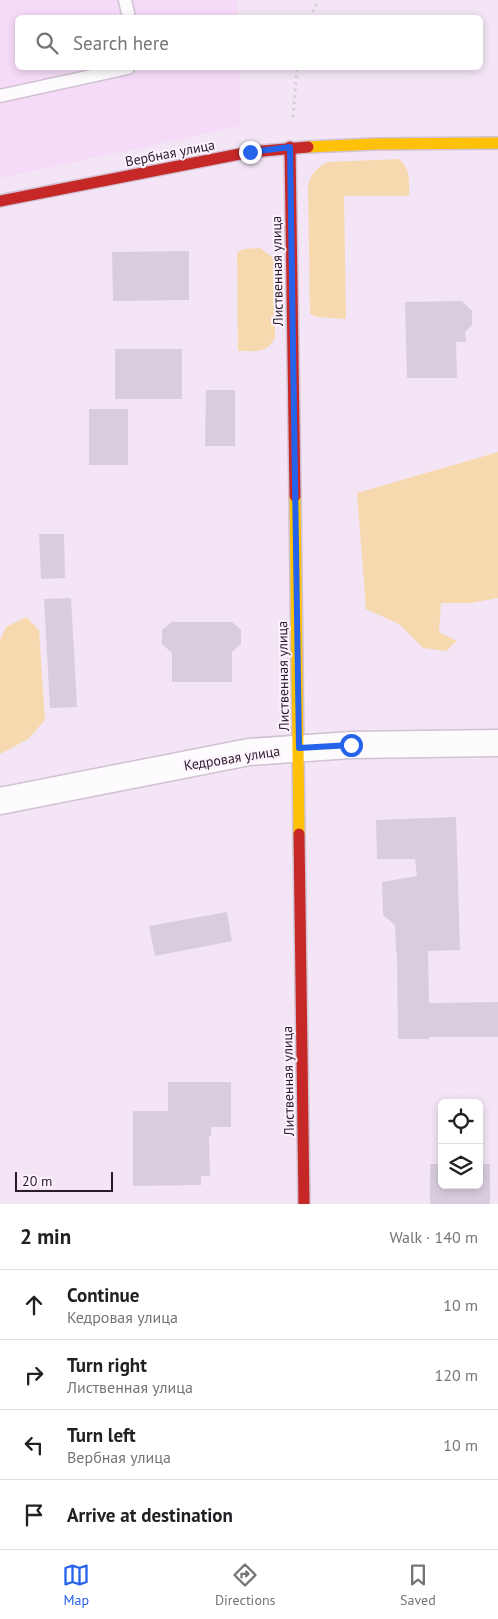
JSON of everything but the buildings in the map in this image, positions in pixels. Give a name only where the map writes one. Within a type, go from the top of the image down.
[{"type":"street","name":"Вербная улица","points":[[0,201],[250,152],[290,147],[498,143]]},
{"type":"street","name":"Лиственная улица","points":[[290,147],[304,1204]]},
{"type":"street","name":"Кедровая улица","points":[[0,800],[249,752],[361,745],[498,743]]},
{"type":"lane","points":[[125,0],[128,15]]},
{"type":"lane","points":[[0,96],[119,70]]},
{"type":"path","points":[[311,15],[318,0]]},
{"type":"path","points":[[290,147],[297,70]]},
{"type":"shaded area","points":[[0,0],[237,0],[238,15],[15,15],[15,70],[239,70],[241,126],[0,178]]},
{"type":"shaded area","points":[[399,159],[406,167],[409,181],[409,196],[344,196],[346,319],[317,317],[310,314],[308,185],[311,177],[328,162]]},
{"type":"shaded area","points":[[260,248],[274,258],[275,338],[268,347],[260,351],[238,351],[237,252],[244,249]]},
{"type":"shaded area","points":[[498,452],[498,598],[471,603],[441,603],[439,632],[457,641],[446,651],[423,648],[399,624],[366,609],[357,493]]},
{"type":"shaded area","points":[[26,617],[39,630],[45,720],[28,739],[0,754],[0,640],[6,627]]},
{"type":"traffic: slow","points":[[308,147],[374,144],[498,143]]},
{"type":"traffic: slow","points":[[295,496],[299,834]]},
{"type":"traffic: jam","points":[[290,147],[295,496]]},
{"type":"traffic: jam","points":[[0,201],[250,152],[308,147]]},
{"type":"traffic: jam","points":[[299,834],[304,1204]]},
{"type":"route","points":[[250,152],[290,147],[299,748],[351,745]]}]
